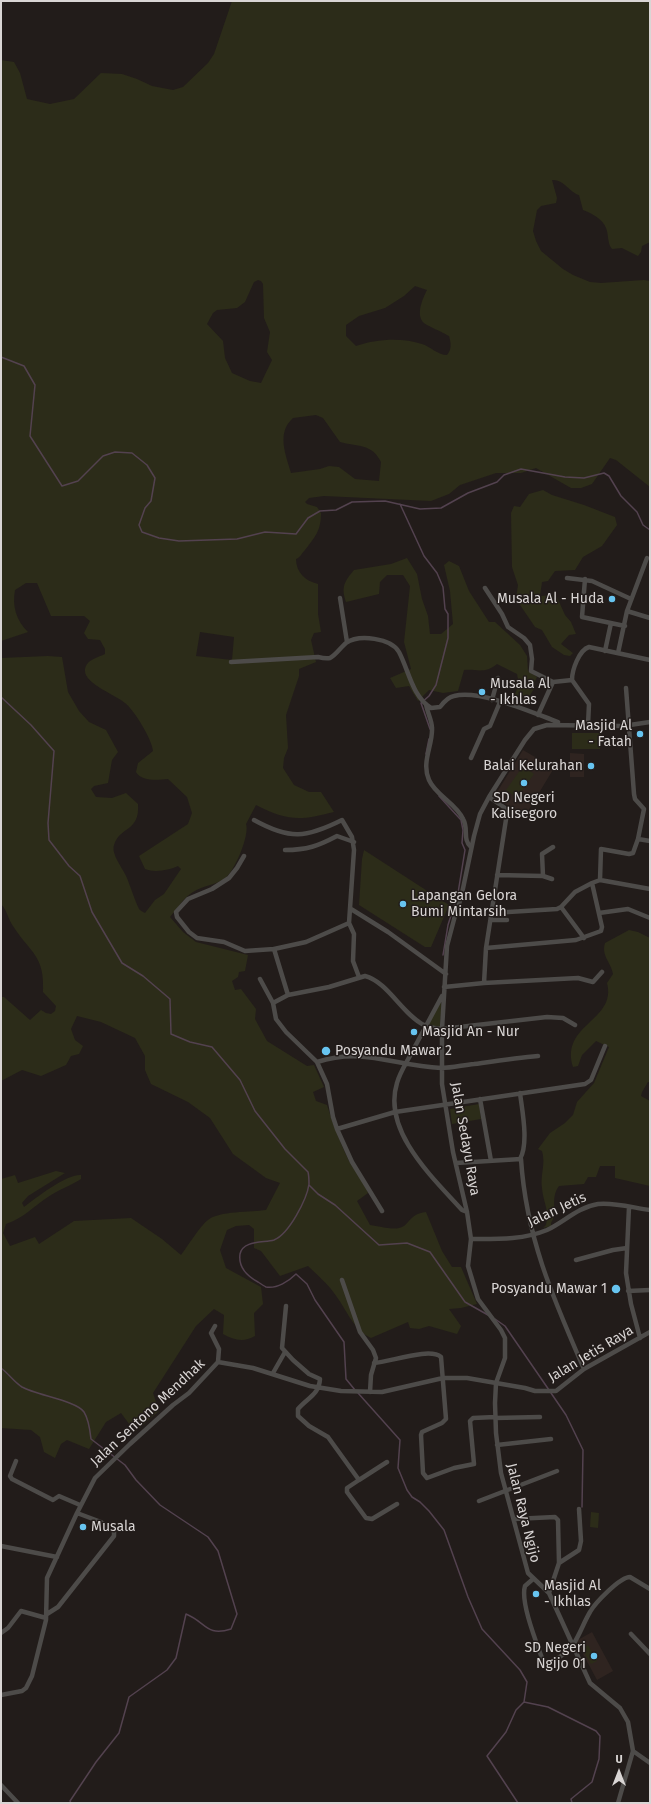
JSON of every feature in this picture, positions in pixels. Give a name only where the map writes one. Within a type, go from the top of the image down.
[{"type":"street","points":[[618,653],[627,611],[647,558]]},
{"type":"street","points":[[567,578],[585,579],[631,599]]},
{"type":"street","points":[[585,579],[582,617],[624,626]]},
{"type":"street","points":[[485,588],[499,609],[508,627],[524,638],[530,645],[532,659],[531,671],[553,682],[572,680]]},
{"type":"street","points":[[340,598],[347,642]]},
{"type":"street","points":[[627,611],[650,618]]},
{"type":"street","points":[[605,650],[611,623]]},
{"type":"street","points":[[231,662],[331,657],[347,642],[361,639],[376,639],[388,642],[396,647],[404,661],[414,688],[423,702],[432,727],[427,760],[429,781],[463,818],[466,840],[471,847]]},
{"type":"street","points":[[588,725],[589,704],[572,680],[574,668],[582,652],[586,648],[592,648],[650,660]]},
{"type":"street","points":[[492,700],[498,678]]},
{"type":"street","points":[[553,682],[539,715],[543,726],[562,724],[630,726],[650,722]]},
{"type":"street","points":[[626,688],[634,794],[635,799],[644,809],[650,809]]},
{"type":"street","points":[[423,702],[435,709],[440,707],[452,696],[465,695],[500,702],[562,724]]},
{"type":"street","points":[[471,758],[484,729],[490,726],[500,702]]},
{"type":"street","name":"Jalan Sedayu Raya","points":[[496,1383],[505,1358],[505,1338],[478,1299],[468,1266],[471,1239],[442,1084],[443,994],[446,974],[447,946],[461,898],[471,847],[480,814],[528,734],[543,726]]},
{"type":"street","points":[[484,983],[486,948],[507,813],[505,808],[489,797]]},
{"type":"street","points":[[600,880],[601,849],[631,854],[638,838],[644,809]]},
{"type":"street","points":[[254,820],[270,829],[298,835],[318,832],[342,820],[354,842],[354,867],[349,923],[354,934],[353,960],[359,977]]},
{"type":"street","points":[[285,850],[313,848],[337,836],[354,842]]},
{"type":"street","points":[[638,838],[650,841]]},
{"type":"street","points":[[543,876],[542,854],[553,847]]},
{"type":"street","points":[[244,856],[229,878],[212,889],[188,899],[176,912],[177,917],[189,932],[197,938],[224,942],[245,951],[274,949],[316,939],[349,923]]},
{"type":"street","points":[[497,875],[543,876],[552,879]]},
{"type":"street","points":[[492,912],[542,911],[561,907],[575,892],[600,880],[650,889]]},
{"type":"street","points":[[486,948],[584,938],[601,931],[602,927],[600,913],[592,883]]},
{"type":"street","points":[[561,907],[584,938]]},
{"type":"street","points":[[351,909],[388,932],[446,974]]},
{"type":"street","points":[[600,913],[628,909],[650,918]]},
{"type":"street","points":[[491,920],[507,920]]},
{"type":"street","points":[[274,949],[288,995]]},
{"type":"street","points":[[444,987],[484,983],[578,978],[593,982],[602,972]]},
{"type":"street","points":[[273,1003],[288,995],[329,987],[365,976],[375,980],[416,1021],[425,1026],[442,1029],[547,1016],[563,1018],[575,1025]]},
{"type":"street","points":[[260,979],[273,1003],[276,1020],[286,1032],[317,1062],[327,1084],[333,1117],[337,1129],[352,1162],[382,1211]]},
{"type":"street","points":[[443,994],[425,1026],[396,1086],[394,1101],[395,1112],[398,1124],[413,1151],[436,1182],[462,1210],[467,1212]]},
{"type":"street","points":[[337,1129],[395,1112],[589,1083],[605,1046]]},
{"type":"street","points":[[317,1062],[332,1057],[358,1055],[382,1058],[406,1064],[443,1068],[538,1056]]},
{"type":"street","points":[[520,1093],[524,1135],[523,1152],[520,1159],[532,1235],[545,1276],[584,1368]]},
{"type":"street","points":[[480,1099],[491,1161]]},
{"type":"street","points":[[456,1163],[520,1159]]},
{"type":"street","name":"Jalan Jetis","points":[[471,1239],[502,1240],[532,1235],[548,1230],[577,1211],[603,1204],[650,1210]]},
{"type":"street","points":[[629,1207],[626,1273],[628,1291],[640,1338]]},
{"type":"street","points":[[576,1260],[613,1250],[627,1248]]},
{"type":"street","points":[[342,1280],[360,1332],[373,1350],[376,1358],[370,1375],[370,1392]]},
{"type":"street","points":[[628,1291],[650,1290]]},
{"type":"street","points":[[286,1306],[282,1348],[309,1374],[320,1378],[320,1388],[312,1398],[298,1409],[298,1416],[310,1426],[328,1437],[359,1480]]},
{"type":"street","points":[[216,1326],[211,1333],[219,1349],[218,1362]]},
{"type":"street","name":"Jalan Jetis Raya","points":[[443,1378],[467,1378],[542,1392],[556,1391],[584,1368],[650,1332]]},
{"type":"street","points":[[273,1373],[285,1352]]},
{"type":"street","points":[[374,1363],[387,1362],[421,1354],[436,1354],[441,1357],[446,1419],[442,1423],[422,1432],[424,1476],[431,1477],[454,1468],[474,1464],[470,1421],[472,1418],[540,1417]]},
{"type":"street","name":"Jalan Sentono Mendhak","points":[[1,1695],[22,1691],[28,1685],[32,1676],[46,1616],[48,1578],[80,1505],[95,1478],[162,1414],[189,1393],[218,1362],[273,1373],[320,1388],[341,1391],[370,1392],[394,1390],[443,1378]]},
{"type":"street","name":"Jalan Raya Ngijo","points":[[496,1383],[495,1417],[497,1445],[506,1490],[526,1571],[548,1593],[590,1683],[625,1715],[628,1722],[633,1751],[618,1803]]},
{"type":"street","points":[[497,1445],[551,1439]]},
{"type":"street","points":[[16,1461],[10,1476],[12,1479],[53,1500],[60,1496],[80,1505]]},
{"type":"street","points":[[387,1462],[347,1488],[347,1492],[366,1518],[372,1519],[396,1504]]},
{"type":"street","points":[[479,1501],[557,1471]]},
{"type":"street","points":[[559,1563],[579,1550],[581,1541],[579,1509]]},
{"type":"street","points":[[1,1633],[8,1628],[21,1611],[46,1616],[58,1607],[114,1536],[114,1531],[101,1522],[77,1512]]},
{"type":"street","points":[[514,1519],[557,1518],[559,1563],[548,1593]]},
{"type":"street","points":[[1,1546],[57,1557]]},
{"type":"street","points":[[533,1579],[525,1586],[524,1596],[533,1631],[546,1663],[551,1663],[573,1646],[591,1611],[607,1592],[625,1578],[630,1577],[650,1589]]},
{"type":"street","points":[[631,1634],[650,1654]]},
{"type":"street","points":[[633,1751],[650,1763]]},
{"type":"street","points":[[1,1785],[18,1803]]},
{"type":"shaded area","points":[[232,1],[650,1],[650,242],[642,246],[641,252],[638,256],[622,248],[612,249],[609,244],[606,228],[600,219],[583,210],[579,195],[556,180],[552,180],[557,198],[556,203],[541,206],[537,210],[533,231],[541,251],[573,275],[590,282],[601,283],[644,280],[650,281],[650,487],[616,460],[610,458],[592,484],[581,488],[571,488],[536,468],[521,473],[496,473],[460,485],[449,494],[431,501],[324,496],[309,498],[305,502],[317,507],[321,513],[321,519],[317,533],[301,555],[296,559],[296,564],[305,578],[318,584],[318,614],[321,632],[314,633],[311,640],[316,662],[299,669],[299,676],[286,715],[288,748],[284,758],[283,768],[294,785],[309,792],[321,792],[334,812],[312,817],[294,818],[277,814],[256,805],[246,824],[246,836],[240,853],[228,875],[220,881],[200,888],[190,894],[170,917],[183,932],[196,942],[248,955],[245,971],[239,972],[238,977],[232,981],[235,990],[241,989],[256,1009],[255,1019],[267,1041],[307,1066],[314,1065],[324,1087],[313,1092],[316,1101],[327,1105],[351,1165],[367,1189],[368,1193],[357,1201],[370,1225],[399,1228],[403,1227],[412,1217],[426,1212],[442,1251],[452,1267],[461,1267],[477,1304],[449,1309],[461,1326],[457,1334],[429,1326],[419,1329],[410,1328],[408,1322],[371,1338],[359,1330],[331,1289],[308,1266],[280,1276],[261,1251],[254,1248],[254,1229],[249,1225],[236,1226],[227,1230],[220,1250],[226,1268],[261,1287],[263,1304],[254,1313],[255,1336],[239,1340],[223,1334],[224,1315],[214,1309],[196,1326],[153,1393],[159,1411],[135,1432],[121,1413],[106,1422],[89,1449],[67,1440],[61,1444],[55,1458],[44,1452],[40,1437],[31,1430],[1,1428],[1,1179],[15,1175],[18,1183],[56,1171],[65,1173],[28,1196],[22,1203],[24,1207],[67,1178],[81,1175],[81,1179],[52,1195],[12,1222],[6,1224],[3,1233],[10,1246],[35,1237],[39,1244],[74,1221],[131,1218],[162,1239],[181,1255],[201,1227],[213,1217],[227,1213],[266,1210],[280,1183],[266,1178],[233,1154],[210,1118],[188,1102],[151,1084],[145,1070],[145,1056],[135,1038],[101,1022],[77,1016],[71,1029],[75,1040],[83,1046],[79,1054],[71,1056],[66,1065],[41,1076],[22,1070],[1,1081],[1,997],[4,997],[30,1020],[41,1010],[51,1014],[55,1011],[56,1006],[43,992],[42,970],[39,962],[13,926],[1,904],[1,658],[48,656],[62,657],[68,692],[79,711],[89,722],[106,730],[118,752],[112,760],[108,783],[94,786],[91,789],[96,797],[112,798],[126,793],[138,804],[136,820],[117,839],[113,849],[140,910],[145,913],[155,900],[164,894],[181,869],[178,866],[170,869],[153,871],[145,869],[139,856],[188,824],[192,813],[187,797],[168,779],[146,779],[136,772],[138,763],[153,751],[152,746],[142,725],[129,707],[121,700],[95,685],[86,676],[85,671],[87,664],[105,654],[105,649],[100,640],[88,639],[84,633],[90,621],[84,616],[51,616],[37,583],[26,583],[15,590],[14,602],[20,623],[28,632],[1,641],[1,60],[14,62],[20,73],[27,99],[50,104],[74,99],[101,73],[122,74],[152,86],[173,90],[183,87],[208,63],[214,54]],"holes":[[[258,280],[263,284],[264,318],[270,332],[267,352],[272,360],[261,383],[250,381],[232,373],[225,358],[223,341],[207,324],[213,313],[217,310],[237,308],[245,302],[254,282]],[[415,286],[427,290],[421,306],[421,320],[449,336],[451,346],[447,355],[441,354],[425,345],[406,340],[380,340],[356,346],[346,336],[346,325],[359,316],[385,308],[404,296]],[[316,415],[323,418],[340,442],[369,449],[381,462],[379,481],[355,479],[339,467],[329,466],[320,469],[291,473],[285,452],[284,437],[285,430],[293,418]],[[200,632],[234,637],[232,660],[196,656]]]},
{"type":"shaded area","points":[[543,490],[552,495],[615,517],[617,525],[602,546],[583,557],[575,570],[555,571],[548,581],[542,582],[540,596],[556,595],[576,634],[569,635],[561,644],[573,653],[570,656],[564,655],[552,647],[542,630],[535,627],[516,599],[518,585],[512,567],[511,513],[514,506],[520,507],[529,494]]},
{"type":"shaded area","points":[[407,558],[417,574],[422,599],[428,616],[430,634],[441,634],[453,624],[450,591],[444,565],[449,561],[459,566],[469,591],[489,622],[495,622],[520,645],[527,656],[528,671],[537,677],[534,689],[524,704],[512,702],[519,684],[517,674],[497,664],[485,670],[464,670],[458,691],[443,693],[429,690],[418,701],[409,686],[396,688],[390,678],[411,669],[404,642],[410,586],[403,575],[387,575],[380,582],[379,594],[346,602],[344,585],[354,570],[391,564]]},
{"type":"shaded area","points":[[572,733],[601,733],[600,749],[572,749]]},
{"type":"shaded area","name":"SD Negeri Kalisegoro","points":[[523,750],[554,768],[525,816],[494,797]]},
{"type":"shaded area","points":[[570,753],[584,754],[584,777],[570,777]]},
{"type":"shaded area","points":[[523,766],[534,774],[517,798],[506,790]]},
{"type":"shaded area","name":"Lapangan Gelora Bumi Mintarsih","points":[[364,850],[449,905],[431,947],[425,947],[359,905]]},
{"type":"shaded area","points":[[629,930],[638,932],[650,938],[650,1082],[648,1082],[641,1096],[650,1101],[650,1186],[615,1178],[615,1166],[600,1166],[596,1177],[588,1177],[584,1184],[559,1186],[556,1191],[554,1201],[554,1214],[551,1226],[543,1228],[546,1225],[547,1215],[542,1183],[543,1156],[542,1151],[538,1149],[550,1133],[565,1123],[573,1115],[577,1102],[594,1083],[609,1047],[596,1041],[582,1055],[578,1066],[573,1067],[571,1053],[574,1041],[604,1006],[608,996],[607,983],[613,974],[604,952],[605,943]]},
{"type":"shaded area","points":[[442,998],[440,1028],[428,1025]]},
{"type":"shaded area","points":[[479,1104],[481,1119],[452,1124],[450,1109]]},
{"type":"shaded area","points":[[591,1512],[599,1513],[598,1528],[590,1527]]},
{"type":"shaded area","name":"SD Negeri Ngijo 01","points":[[592,1632],[613,1671],[597,1680],[576,1641]]},
{"type":"shaded area","points":[[588,1645],[597,1661],[591,1664],[582,1649]]},
{"type":"waterway","points":[[1,357],[24,366],[35,385],[30,436],[62,486],[78,481],[103,456],[115,452],[132,453],[147,465],[155,478],[151,501],[145,508],[139,525],[142,532],[159,538],[179,541],[237,539],[265,532],[296,534],[308,518],[320,511],[336,510],[352,502],[385,501],[420,509],[441,508],[468,493],[497,482],[504,475],[521,469],[565,477],[584,478],[604,473],[609,476],[621,496],[637,512],[643,525],[650,530]]},
{"type":"waterway","points":[[400,504],[424,556],[437,573],[443,587],[445,609],[448,614],[448,638],[436,685],[429,696],[421,703],[430,729]]},
{"type":"waterway","points":[[1,697],[31,725],[54,751],[48,823],[49,840],[69,866],[80,876],[92,912],[122,963],[143,976],[170,999],[171,1034],[190,1042],[212,1047],[240,1080],[255,1111],[285,1149],[308,1172],[308,1190],[301,1207],[286,1231],[274,1240],[245,1246],[240,1254],[240,1263],[247,1274],[266,1287],[274,1287],[282,1284],[296,1274],[307,1284],[315,1300],[344,1342],[346,1379],[355,1390]]},
{"type":"waterway","points":[[426,754],[429,739]]},
{"type":"waterway","points":[[439,796],[461,820],[463,830],[462,843],[465,850],[458,893],[448,925],[443,955]]},
{"type":"waterway","points":[[309,1185],[318,1194],[335,1205],[379,1245],[407,1243],[430,1252],[465,1302],[488,1315]]},
{"type":"waterway","points":[[495,1319],[505,1326],[549,1390]]},
{"type":"waterway","points":[[1,1368],[22,1387],[65,1401],[80,1408],[87,1418],[91,1439],[125,1465],[136,1480],[160,1505],[208,1537],[218,1551],[237,1614],[231,1629],[223,1631],[211,1630],[193,1617],[186,1614],[176,1658],[167,1670],[129,1697],[119,1733],[96,1762],[70,1801],[71,1803]]},
{"type":"waterway","points":[[358,1393],[400,1440],[398,1468],[407,1490],[412,1497],[420,1502],[429,1511],[444,1530],[468,1597],[482,1629],[520,1670],[527,1682],[524,1702],[516,1710],[506,1732],[487,1756],[518,1803]]},
{"type":"waterway","points":[[551,1393],[566,1415],[583,1450],[582,1507]]},
{"type":"waterway","points":[[524,1702],[548,1707],[596,1731],[600,1736],[599,1759],[592,1782],[571,1799],[572,1803]]},
{"type":"place","name":"Musala Al - Huda","points":[[612,599]]},
{"type":"place","name":"Musala Al - Ikhlas","points":[[482,692]]},
{"type":"place","name":"Masjid Al - Fatah","points":[[640,734]]},
{"type":"place","name":"Balai Kelurahan","points":[[591,766]]},
{"type":"place","name":"SD Negeri Kalisegoro","points":[[524,783]]},
{"type":"place","name":"Lapangan Gelora Bumi Mintarsih","points":[[403,904]]},
{"type":"place","name":"Masjid An - Nur","points":[[414,1032]]},
{"type":"place","name":"Posyandu Mawar 2","points":[[326,1051]]},
{"type":"place","name":"Posyandu Mawar 1","points":[[616,1289]]},
{"type":"place","name":"Musala","points":[[83,1527]]},
{"type":"place","name":"Masjid Al - Ikhlas","points":[[536,1594]]},
{"type":"place","name":"SD Negeri Ngijo 01","points":[[594,1656]]}]
